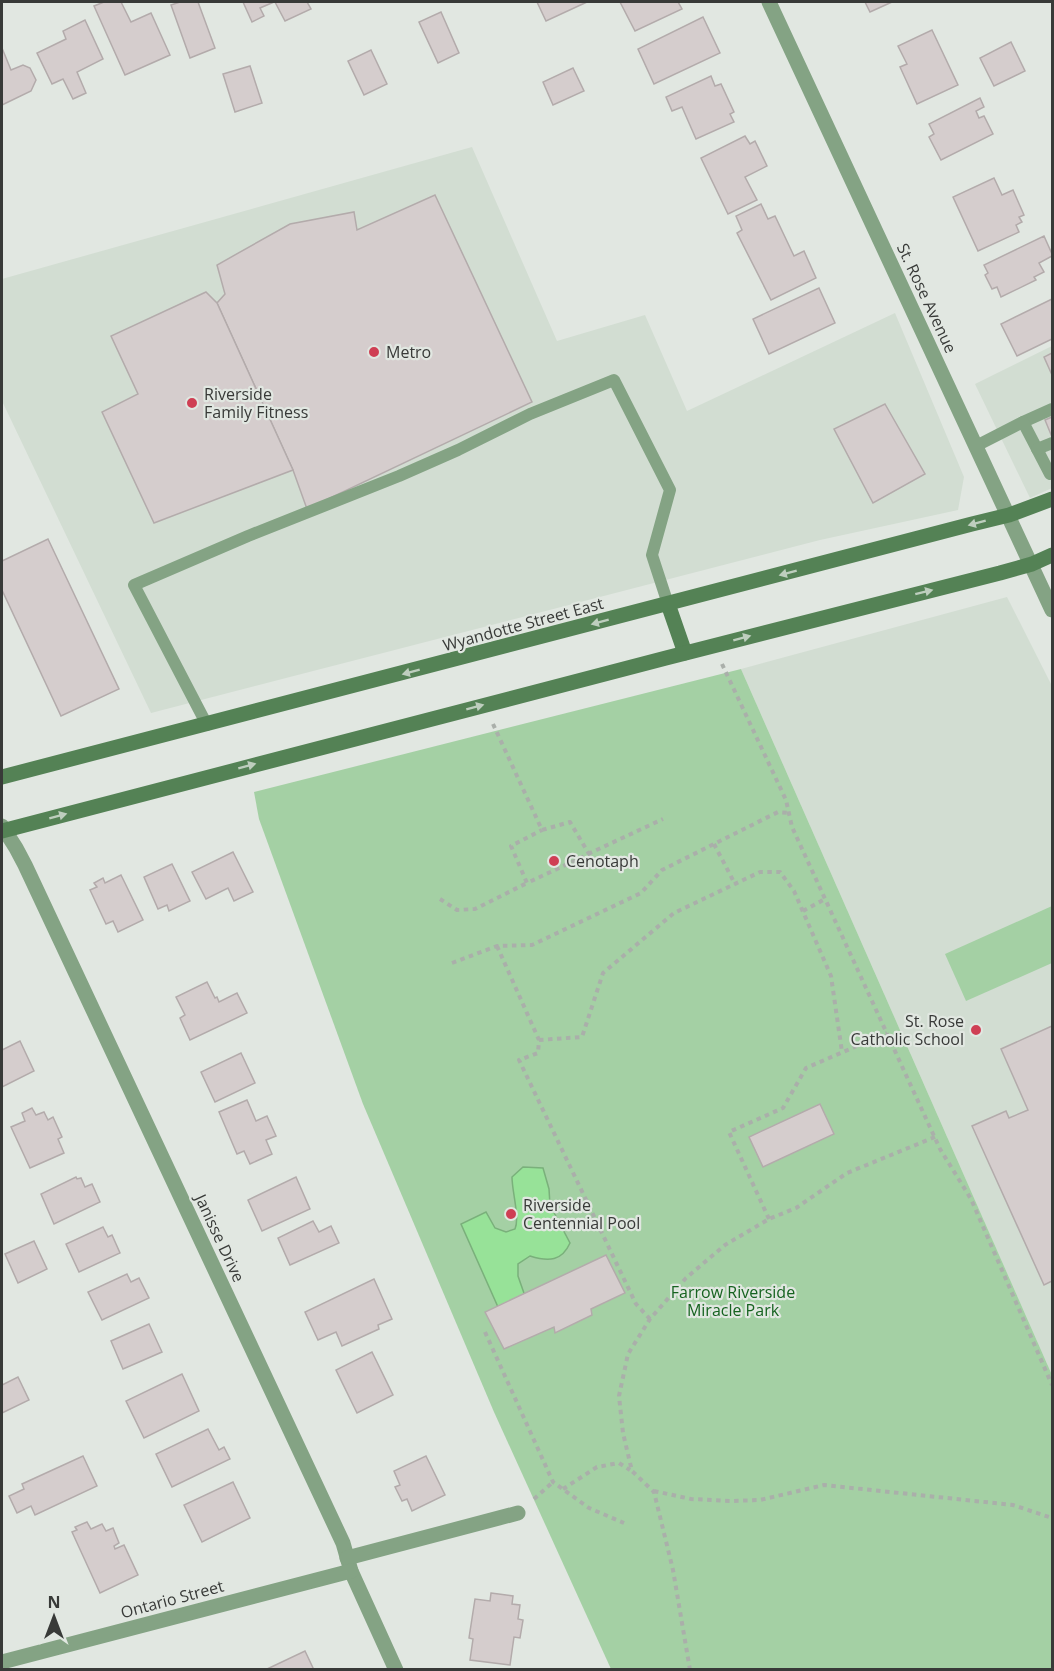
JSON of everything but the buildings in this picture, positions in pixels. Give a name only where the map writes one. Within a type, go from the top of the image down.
[{"type":"main road","name":"Wyandotte Street East","points":[[2,777],[1008,515],[1053,499]]},
{"type":"main road","points":[[2,829],[1032,564],[1053,555]]},
{"type":"main road","points":[[668,604],[685,653]]},
{"type":"street","name":"St. Rose Avenue","points":[[769,2],[1053,610]]},
{"type":"street","name":"Janisse Drive","points":[[2,829],[25,865],[343,1543],[349,1565],[396,1670]]},
{"type":"street","name":"Ontario Street","points":[[2,1662],[349,1565],[518,1513]]},
{"type":"lane","points":[[207,725],[134,585],[248,536],[399,476],[530,414],[614,380],[670,490],[652,555],[668,604]]},
{"type":"lane","points":[[976,446],[1053,409]]},
{"type":"lane","points":[[1023,422],[1050,474],[1053,473]]},
{"type":"lane","points":[[1037,449],[1053,443]]},
{"type":"path","points":[[720,658],[786,800],[792,827],[825,899],[940,1149],[971,1199],[1053,1384]]},
{"type":"path","points":[[490,718],[542,830]]},
{"type":"path","points":[[452,963],[497,946],[532,945],[641,893],[662,870],[778,812],[789,813]]},
{"type":"path","points":[[440,899],[457,910],[475,909],[526,882],[663,819]]},
{"type":"path","points":[[526,882],[511,846],[542,830],[570,822],[589,854]]},
{"type":"path","points":[[714,844],[735,884]]},
{"type":"path","points":[[539,1040],[582,1037],[603,973],[674,913],[760,872],[780,872],[794,891],[831,976],[842,1052]]},
{"type":"path","points":[[803,911],[825,899]]},
{"type":"path","points":[[497,946],[539,1040],[538,1053],[519,1060],[636,1304],[650,1319]]},
{"type":"path","points":[[769,1219],[729,1132],[783,1108],[806,1068],[887,1033]]},
{"type":"path","points":[[632,1471],[623,1433],[619,1396],[628,1354],[650,1319],[686,1278],[725,1245],[769,1219],[796,1208],[847,1173],[935,1137]]},
{"type":"path","points":[[485,1332],[553,1482],[589,1508],[624,1523]]},
{"type":"path","points":[[563,1488],[597,1467],[619,1463],[632,1471],[654,1492],[673,1570],[690,1670]]},
{"type":"path","points":[[518,1513],[553,1482]]},
{"type":"path","points":[[654,1492],[691,1499],[760,1500],[824,1485],[1013,1504],[1053,1518]]},
{"type":"shaded area","points":[[472,147],[557,341],[645,315],[687,411],[895,313],[964,477],[958,510],[820,540],[151,713],[2,401],[2,279]]},
{"type":"shaded area","points":[[1052,346],[1052,488],[1030,498],[975,384]]},
{"type":"shaded area","name":"St. Rose Catholic School","points":[[1007,597],[1052,686],[1052,1375],[741,669]]},
{"type":"shaded area","points":[[523,1167],[543,1168],[549,1189],[550,1205],[570,1243],[559,1257],[543,1259],[530,1256],[518,1264],[518,1276],[525,1296],[498,1307],[461,1224],[486,1212],[495,1228],[506,1232],[515,1229],[517,1218],[512,1177]]},
{"type":"green space","name":"Farrow Riverside Miracle Park","points":[[741,669],[1052,1375],[1052,1669],[611,1669],[494,1412],[363,1104],[259,819],[254,792]]},
{"type":"green space","points":[[1052,906],[1052,963],[966,1001],[945,954]]},
{"type":"place","name":"Metro","points":[[374,352]]},
{"type":"place","name":"Riverside Family Fitness","points":[[192,403]]},
{"type":"place","name":"Cenotaph","points":[[554,861]]},
{"type":"place","name":"St. Rose Catholic School","points":[[976,1030]]},
{"type":"place","name":"Riverside Centennial Pool","points":[[511,1214]]}]
